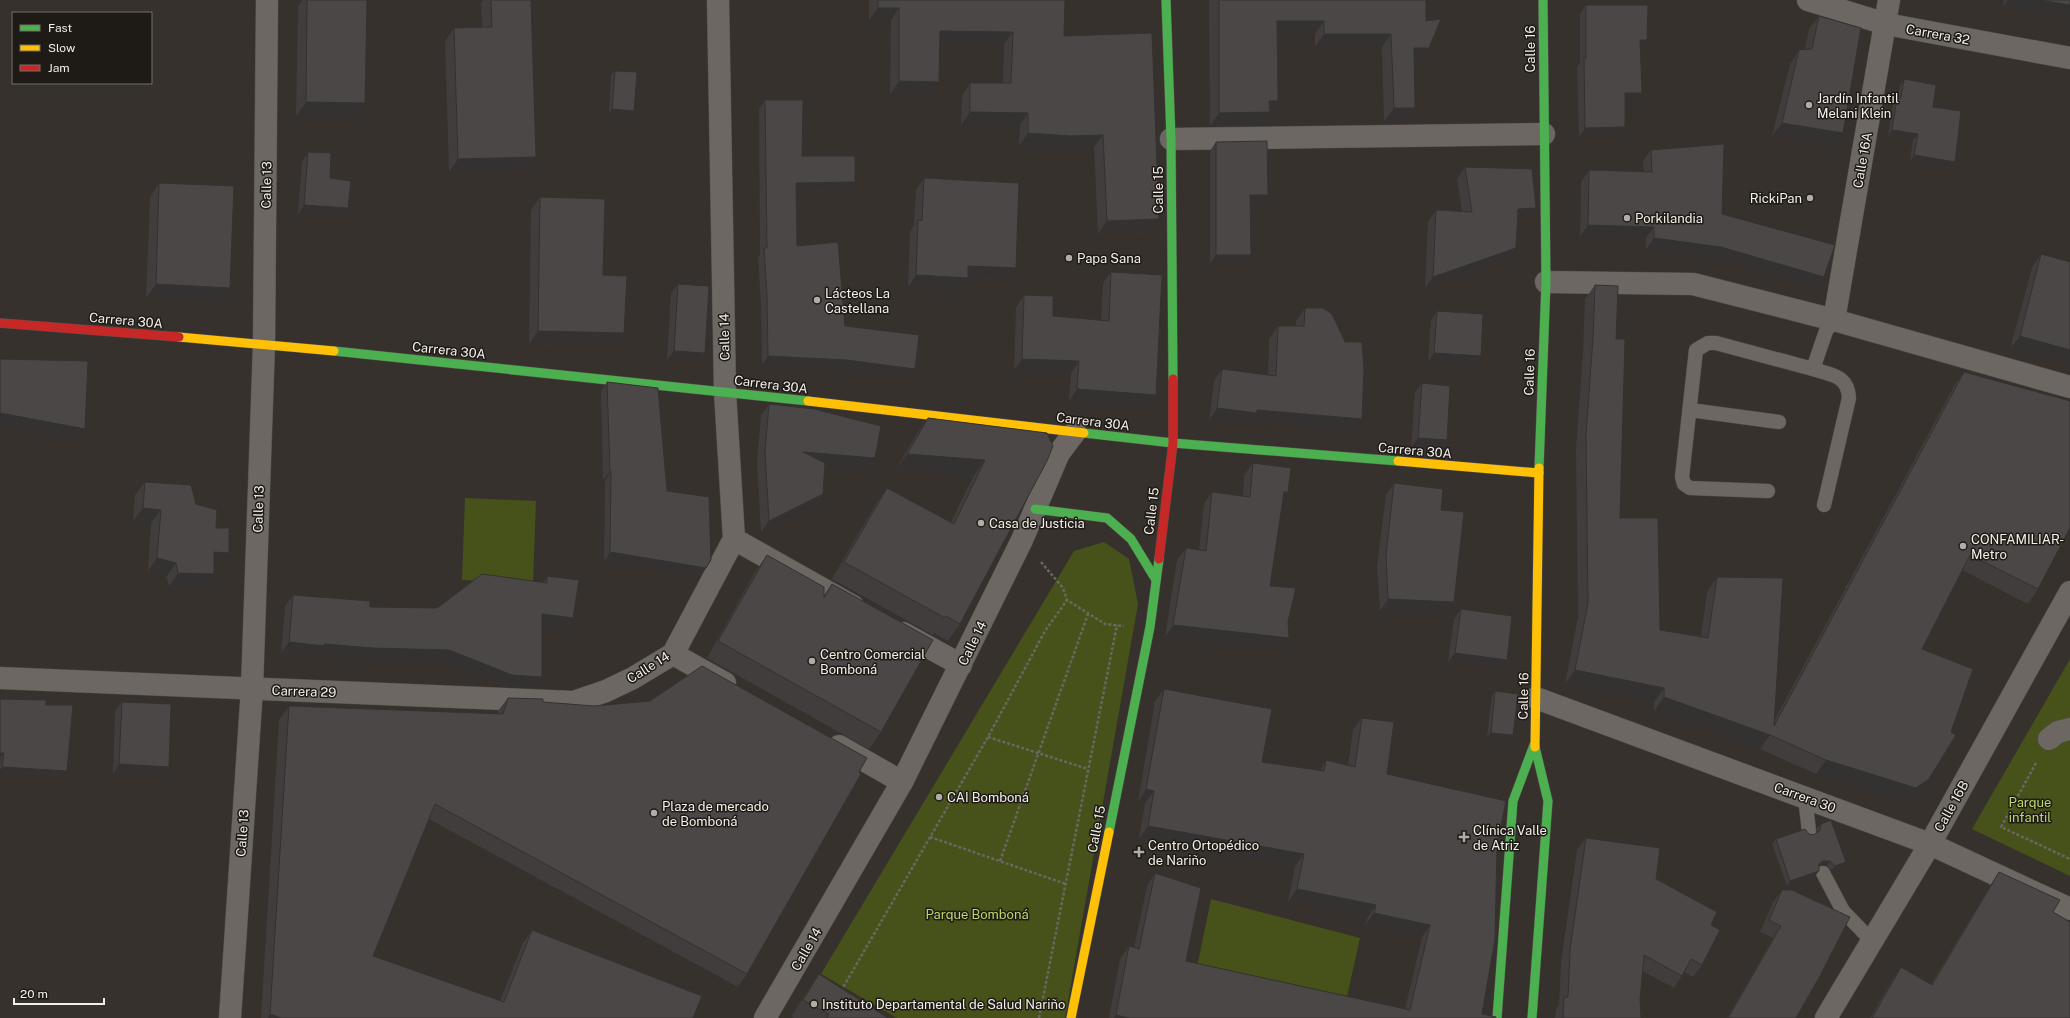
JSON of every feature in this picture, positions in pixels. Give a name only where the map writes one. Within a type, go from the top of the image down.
[{"type":"street","name":"Calle 13","points":[[230,1018],[252,688],[264,344],[267,0]]},
{"type":"street","name":"Calle 14","points":[[606,691],[633,678],[672,654],[734,539],[725,392],[718,0]]},
{"type":"street","name":"Calle 15","points":[[1071,1018],[1150,627],[1173,443],[1171,139],[1166,0]]},
{"type":"street","name":"Calle 16","points":[[1532,1018],[1548,801],[1534,745],[1539,473],[1546,282],[1543,0]]},
{"type":"street","name":"Carrera 32","points":[[1808,0],[1886,24],[2070,58]]},
{"type":"street","name":"Calle 16A","points":[[1834,320],[1889,0]]},
{"type":"street","points":[[1171,139],[1544,134]]},
{"type":"street","points":[[1546,282],[1693,284],[1834,320],[2070,387]]},
{"type":"street","name":"Carrera 30A","points":[[0,323],[264,344],[725,392],[1173,443],[1539,473]]},
{"type":"street","name":"Calle 14","points":[[765,1018],[902,782],[1022,540],[1059,453],[1075,432]]},
{"type":"street","points":[[1035,509],[1107,518],[1131,539],[1156,580]]},
{"type":"street","points":[[734,539],[961,665]]},
{"type":"street","name":"Calle 16B","points":[[1826,1018],[1930,844],[2070,592]]},
{"type":"street","points":[[672,654],[742,692]]},
{"type":"street","name":"Carrera 29","points":[[0,678],[574,702],[606,691]]},
{"type":"street","name":"Carrera 30","points":[[1536,698],[1930,844],[2070,909]]},
{"type":"street","points":[[2049,740],[2058,732],[2070,729]]},
{"type":"street","points":[[819,735],[902,782]]},
{"type":"street","name":"Calle 16","points":[[1497,1018],[1513,801],[1534,745]]},
{"type":"lane","points":[[1812,369],[1826,331],[1834,320]]},
{"type":"lane","points":[[1768,491],[1690,488],[1684,484],[1682,477],[1696,350],[1708,343],[1716,342],[1840,377],[1848,387],[1849,398],[1824,505]]},
{"type":"lane","points":[[1690,410],[1779,422]]},
{"type":"lane","points":[[1805,798],[1809,831]]},
{"type":"lane","points":[[1823,873],[1843,911],[1872,941]]},
{"type":"path","points":[[1022,540],[1063,588],[1067,600],[1105,624],[1150,627]]},
{"type":"path","points":[[834,990],[840,994],[988,737],[1045,631],[1067,600]]},
{"type":"path","points":[[1000,861],[1088,614]]},
{"type":"path","points":[[1039,1018],[1117,625]]},
{"type":"path","points":[[988,737],[1088,769]]},
{"type":"path","points":[[2049,740],[2001,827],[2070,859]]},
{"type":"path","points":[[930,837],[1066,884]]},
{"type":"green space","points":[[465,498],[536,501],[533,583],[462,580]]},
{"type":"green space","name":"Parque Bomboná","points":[[1104,542],[1129,559],[1138,604],[1065,1018],[897,1018],[821,974],[1074,551]]},
{"type":"green space","name":"Parque infantil","points":[[2070,659],[2070,876],[1972,829]]},
{"type":"green space","points":[[1211,899],[1360,938],[1344,1010],[1195,977]]},
{"type":"building","points":[[307,0],[367,0],[365,103],[306,102]]},
{"type":"building","points":[[491,0],[531,0],[536,157],[458,159],[454,28],[492,27]]},
{"type":"building","points":[[878,0],[1065,0],[1064,36],[1152,33],[1159,219],[1107,221],[1103,135],[1070,136],[1028,133],[1028,113],[970,112],[970,83],[1011,83],[1013,32],[940,31],[939,82],[899,81],[899,8],[878,8]]},
{"type":"building","points":[[1219,0],[1426,0],[1426,21],[1441,19],[1429,48],[1414,48],[1415,108],[1394,108],[1391,34],[1324,34],[1324,21],[1277,21],[1278,101],[1269,101],[1270,112],[1219,113]]},
{"type":"building","points":[[2039,0],[2070,0],[2070,5]]},
{"type":"building","points":[[1586,5],[1648,5],[1647,40],[1640,40],[1642,93],[1625,93],[1625,127],[1585,128],[1584,58],[1586,58]]},
{"type":"building","points":[[1819,16],[1861,28],[1843,133],[1782,123],[1799,50],[1812,49]]},
{"type":"building","points":[[615,71],[637,72],[634,111],[612,109]]},
{"type":"building","points":[[1904,79],[1936,85],[1933,107],[1961,111],[1955,162],[1914,155],[1918,134],[1892,130],[1897,98],[1901,98]]},
{"type":"building","points":[[765,100],[803,100],[802,156],[855,156],[855,182],[796,183],[797,246],[838,242],[845,326],[919,335],[915,369],[846,360],[768,356],[767,296],[764,248],[767,248]]},
{"type":"building","points":[[1267,141],[1268,195],[1250,195],[1251,255],[1216,255],[1216,142]]},
{"type":"building","points":[[1724,144],[1722,214],[1835,245],[1824,277],[1721,247],[1654,238],[1654,227],[1588,225],[1589,170],[1652,172],[1651,150]]},
{"type":"building","points":[[308,152],[331,153],[330,178],[351,181],[348,208],[304,205]]},
{"type":"building","points":[[1465,167],[1532,169],[1536,208],[1518,209],[1516,248],[1433,277],[1436,210],[1472,212]]},
{"type":"building","points":[[924,178],[1019,183],[1016,268],[968,266],[968,278],[916,275],[918,220],[922,221]]},
{"type":"building","points":[[159,183],[234,186],[230,288],[156,284]]},
{"type":"building","points":[[540,197],[605,199],[603,275],[627,276],[624,333],[538,331]]},
{"type":"building","points":[[2041,254],[2070,262],[2070,350],[2020,336]]},
{"type":"building","points":[[1111,272],[1162,275],[1156,395],[1077,389],[1079,361],[1022,359],[1024,295],[1053,296],[1053,316],[1109,321]]},
{"type":"building","points":[[678,284],[709,286],[705,353],[674,351]]},
{"type":"building","points":[[1595,285],[1618,286],[1616,339],[1625,339],[1620,518],[1658,518],[1660,630],[1708,638],[1717,577],[1783,578],[1774,726],[1964,372],[2070,401],[2070,528],[2038,589],[1970,555],[1922,649],[1973,669],[1951,732],[1956,735],[1929,779],[1916,788],[1826,760],[1770,735],[1664,697],[1664,688],[1575,670],[1588,603],[1586,435]]},
{"type":"building","points":[[1305,308],[1323,308],[1332,314],[1345,342],[1362,342],[1364,369],[1362,419],[1257,410],[1257,413],[1217,408],[1222,369],[1276,376],[1278,326],[1304,326]]},
{"type":"building","points":[[1437,311],[1483,314],[1481,356],[1434,353]]},
{"type":"building","points":[[0,359],[88,361],[85,429],[0,413]]},
{"type":"building","points":[[607,382],[658,388],[667,491],[709,497],[711,560],[706,568],[610,552],[611,471]]},
{"type":"building","points":[[1422,383],[1450,386],[1447,440],[1418,438]]},
{"type":"building","points":[[769,404],[814,409],[881,426],[875,458],[803,452],[825,463],[823,494],[769,521],[765,452]]},
{"type":"building","name":"Casa de Justicia","points":[[928,418],[1047,433],[1053,446],[1047,461],[960,624],[946,616],[945,618],[844,562],[887,488],[954,524],[985,460],[907,454]]},
{"type":"building","points":[[1253,463],[1291,468],[1288,492],[1284,492],[1270,586],[1296,588],[1288,621],[1289,638],[1173,625],[1186,548],[1206,551],[1212,492],[1250,497]]},
{"type":"building","points":[[145,482],[191,485],[196,504],[217,510],[216,528],[229,528],[229,553],[214,552],[214,574],[178,573],[176,563],[157,558],[161,510],[143,508]]},
{"type":"building","points":[[1394,483],[1443,489],[1441,510],[1464,512],[1454,602],[1388,599],[1386,555]]},
{"type":"building","name":"Centro Comercial Bomboná","points":[[767,555],[824,587],[824,598],[832,584],[933,640],[881,732],[718,641]]},
{"type":"building","points":[[482,574],[547,583],[547,576],[579,580],[573,618],[542,614],[542,677],[512,675],[449,650],[373,648],[324,644],[324,646],[289,642],[293,595],[370,601],[370,607],[437,608]]},
{"type":"building","points":[[1461,609],[1512,616],[1507,660],[1455,653]]},
{"type":"building","points":[[702,666],[867,758],[859,772],[861,774],[747,974],[435,804],[373,956],[504,1002],[532,930],[702,996],[693,1018],[281,1018],[270,1014],[289,706],[503,714],[508,698],[543,699],[543,702],[594,706],[650,701]]},
{"type":"building","points":[[1164,689],[1272,709],[1262,762],[1324,771],[1326,760],[1355,767],[1362,718],[1394,722],[1387,774],[1506,801],[1497,845],[1495,939],[1482,1014],[1496,1018],[1129,1018],[1116,1015],[1129,946],[1139,949],[1155,873],[1201,888],[1186,961],[1410,1010],[1430,925],[1374,913],[1376,905],[1297,889],[1304,854],[1148,826],[1154,791],[1146,789]]},
{"type":"building","points":[[1495,691],[1518,694],[1513,735],[1491,733]]},
{"type":"building","points":[[0,699],[46,700],[46,705],[73,705],[67,771],[2,767],[4,753],[0,753]]},
{"type":"building","points":[[122,702],[171,704],[169,767],[119,764]]},
{"type":"building","points":[[1831,820],[1846,862],[1835,866],[1830,861],[1823,861],[1819,864],[1819,871],[1790,881],[1776,839],[1805,829],[1809,834],[1814,835],[1820,830],[1821,824]]},
{"type":"building","points":[[1586,838],[1660,848],[1656,879],[1717,912],[1711,925],[1720,930],[1702,965],[1691,959],[1682,976],[1644,955],[1640,999],[1641,1018],[1563,1018],[1564,997],[1568,997],[1570,950]]},
{"type":"building","points":[[1999,872],[2060,900],[2053,912],[2070,922],[2070,1018],[1872,1018],[1901,967],[1932,985]]},
{"type":"building","points":[[1782,890],[1792,890],[1850,917],[1820,976],[1796,1018],[1728,1018],[1781,926],[1769,920]]},
{"type":"building","points":[[819,974],[888,1018],[827,1018],[829,1014],[803,1000]]},
{"type":"traffic: fast","points":[[1166,0],[1171,139],[1173,379]]},
{"type":"traffic: fast","points":[[1539,468],[1546,282],[1543,0]]},
{"type":"traffic: fast","points":[[334,351],[808,401]]},
{"type":"traffic: fast","points":[[1084,433],[1173,443],[1398,461]]},
{"type":"traffic: fast","points":[[1035,509],[1107,518],[1131,539],[1156,580]]},
{"type":"traffic: fast","points":[[1109,832],[1150,627],[1159,559]]},
{"type":"traffic: fast","points":[[1497,1018],[1513,801],[1534,745]]},
{"type":"traffic: fast","points":[[1532,1018],[1548,801],[1535,747]]},
{"type":"traffic: slow","points":[[179,337],[334,351]]},
{"type":"traffic: slow","points":[[808,401],[1084,433]]},
{"type":"traffic: slow","points":[[1398,461],[1539,473]]},
{"type":"traffic: slow","points":[[1535,747],[1539,468]]},
{"type":"traffic: slow","points":[[1071,1018],[1109,832]]},
{"type":"traffic: jam","points":[[0,323],[179,337]]},
{"type":"traffic: jam","points":[[1159,559],[1173,443],[1173,379]]},
{"type":"place","name":"Jardín Infantil Melani Klein","points":[[1809,105]]},
{"type":"place","name":"RickiPan","points":[[1810,198]]},
{"type":"place","name":"Porkilandia","points":[[1627,218]]},
{"type":"place","name":"Papa Sana","points":[[1069,258]]},
{"type":"place","name":"Lácteos La Castellana","points":[[817,300]]},
{"type":"place","name":"Casa de Justicia","points":[[981,523]]},
{"type":"place","name":"CONFAMILIAR- Metro","points":[[1963,546]]},
{"type":"place","name":"Centro Comercial Bomboná","points":[[812,661]]},
{"type":"place","name":"CAI Bomboná","points":[[939,797]]},
{"type":"place","name":"Plaza de mercado de Bomboná","points":[[654,813]]},
{"type":"place","name":"Clínica Valle de Atriz","points":[[1464,837]]},
{"type":"place","name":"Centro Ortopédico de Nariño","points":[[1139,852]]},
{"type":"place","name":"Instituto Departamental de Salud Nariño","points":[[814,1004]]}]
